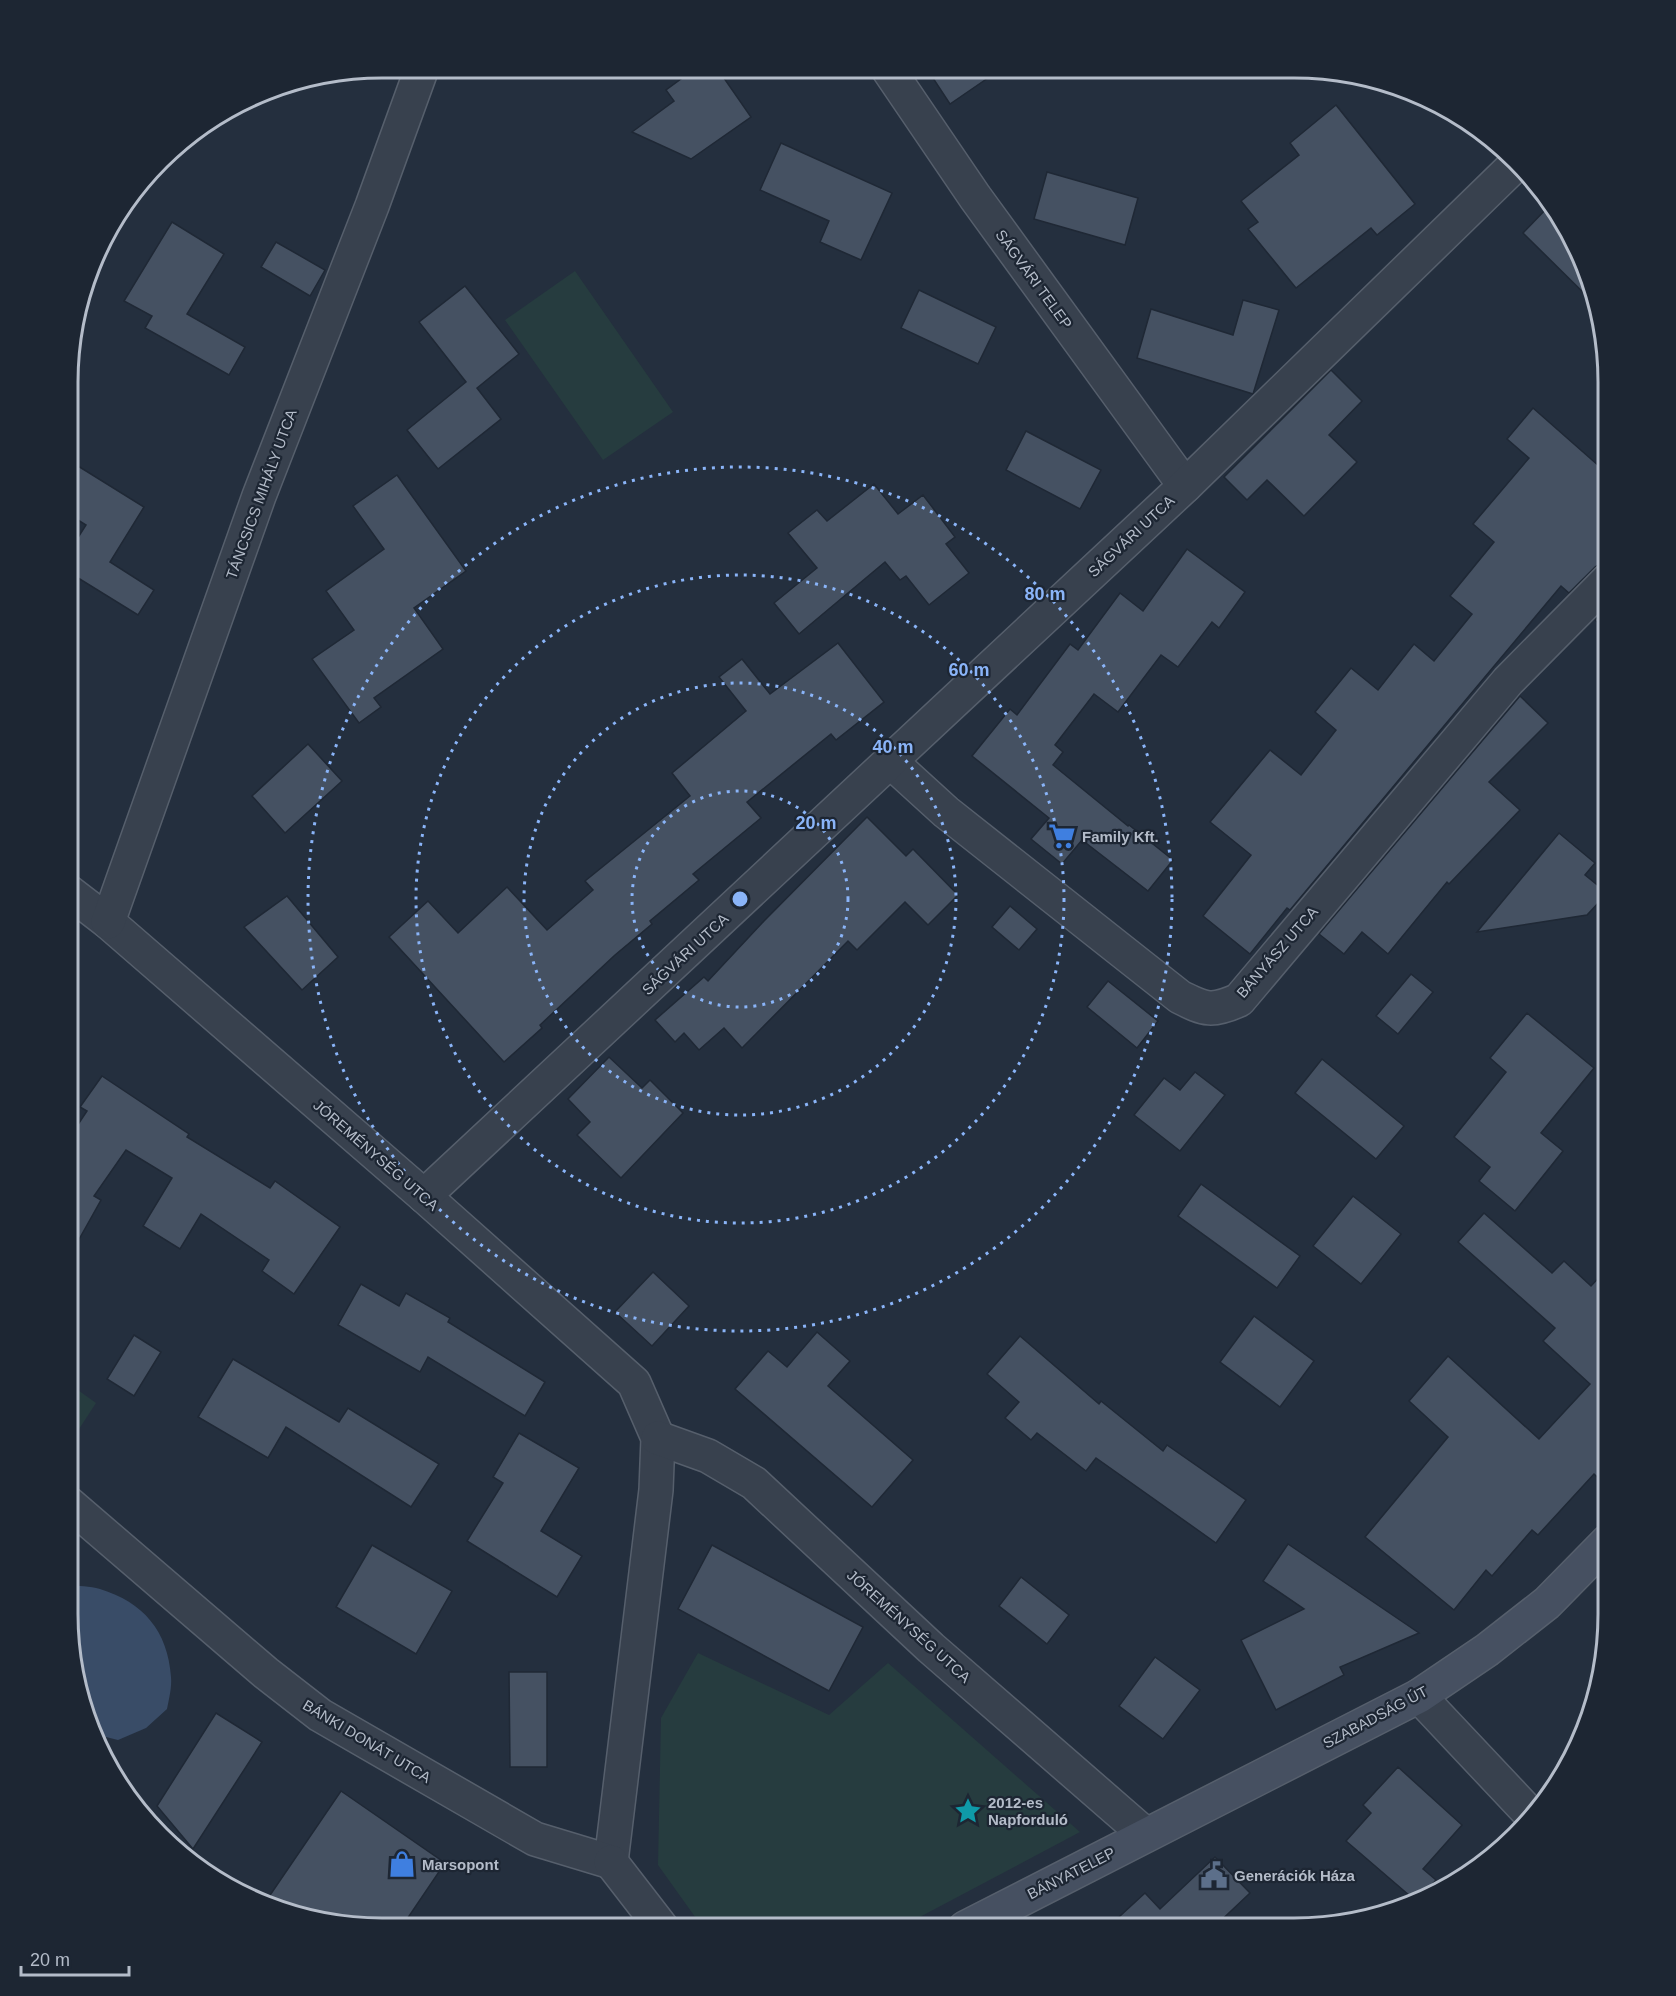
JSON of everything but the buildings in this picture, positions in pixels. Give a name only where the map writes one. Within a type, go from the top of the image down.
[{"type":"main road","name":"SZABADSÁG ÚT","points":[[1146,1835],[1419,1696],[1487,1650],[1547,1603],[1598,1551]]},
{"type":"main road","name":"BÁNYATELEP","points":[[984,1918],[1146,1835]]},
{"type":"street","name":"TÁNCSICS MIHÁLY UTCA","points":[[108,922],[259,496],[368,217],[418,78]]},
{"type":"street","name":"SÁGVÁRI TELEP","points":[[894,78],[975,197],[1185,486]]},
{"type":"street","name":"SÁGVÁRI UTCA","points":[[424,1196],[1185,486],[1511,169]]},
{"type":"street","name":"BÁNYÁSZ UTCA","points":[[890,761],[946,812],[1180,998],[1200,1007],[1219,1009],[1239,1000],[1509,681],[1598,590]]},
{"type":"street","name":"JÓREMÉNYSÉG UTCA","points":[[78,899],[108,922],[424,1196],[634,1383],[658,1438],[656,1490],[611,1862]]},
{"type":"street","name":"JÓREMÉNYSÉG UTCA","points":[[658,1438],[708,1456],[754,1484],[931,1648],[1146,1835]]},
{"type":"street","name":"BÁNKI DONÁT UTCA","points":[[78,1512],[266,1673],[320,1715],[535,1839],[611,1862]]},
{"type":"street","points":[[1419,1696],[1526,1810]]},
{"type":"street","points":[[611,1862],[654,1918]]},
{"type":"green space","points":[[575,271],[673,412],[603,460],[505,320]]},
{"type":"green space","points":[[78,1390],[96,1403],[78,1431]]},
{"type":"green space","points":[[698,1653],[829,1715],[888,1663],[1080,1832],[918,1918],[696,1918],[658,1865],[661,1718]]},
{"type":"water","points":[[78,1586],[96,1588],[115,1595],[141,1610],[159,1632],[169,1661],[171,1689],[167,1709],[146,1728],[118,1740],[104,1736],[88,1693],[79,1634]]},
{"type":"place","name":"Family Kft.","points":[[1062,836]]},
{"type":"place","name":"2012-es Napforduló","points":[[968,1811]]},
{"type":"place","name":"Marsopont","points":[[402,1864]]},
{"type":"place","name":"Generációk Háza","points":[[1214,1875]]}]
